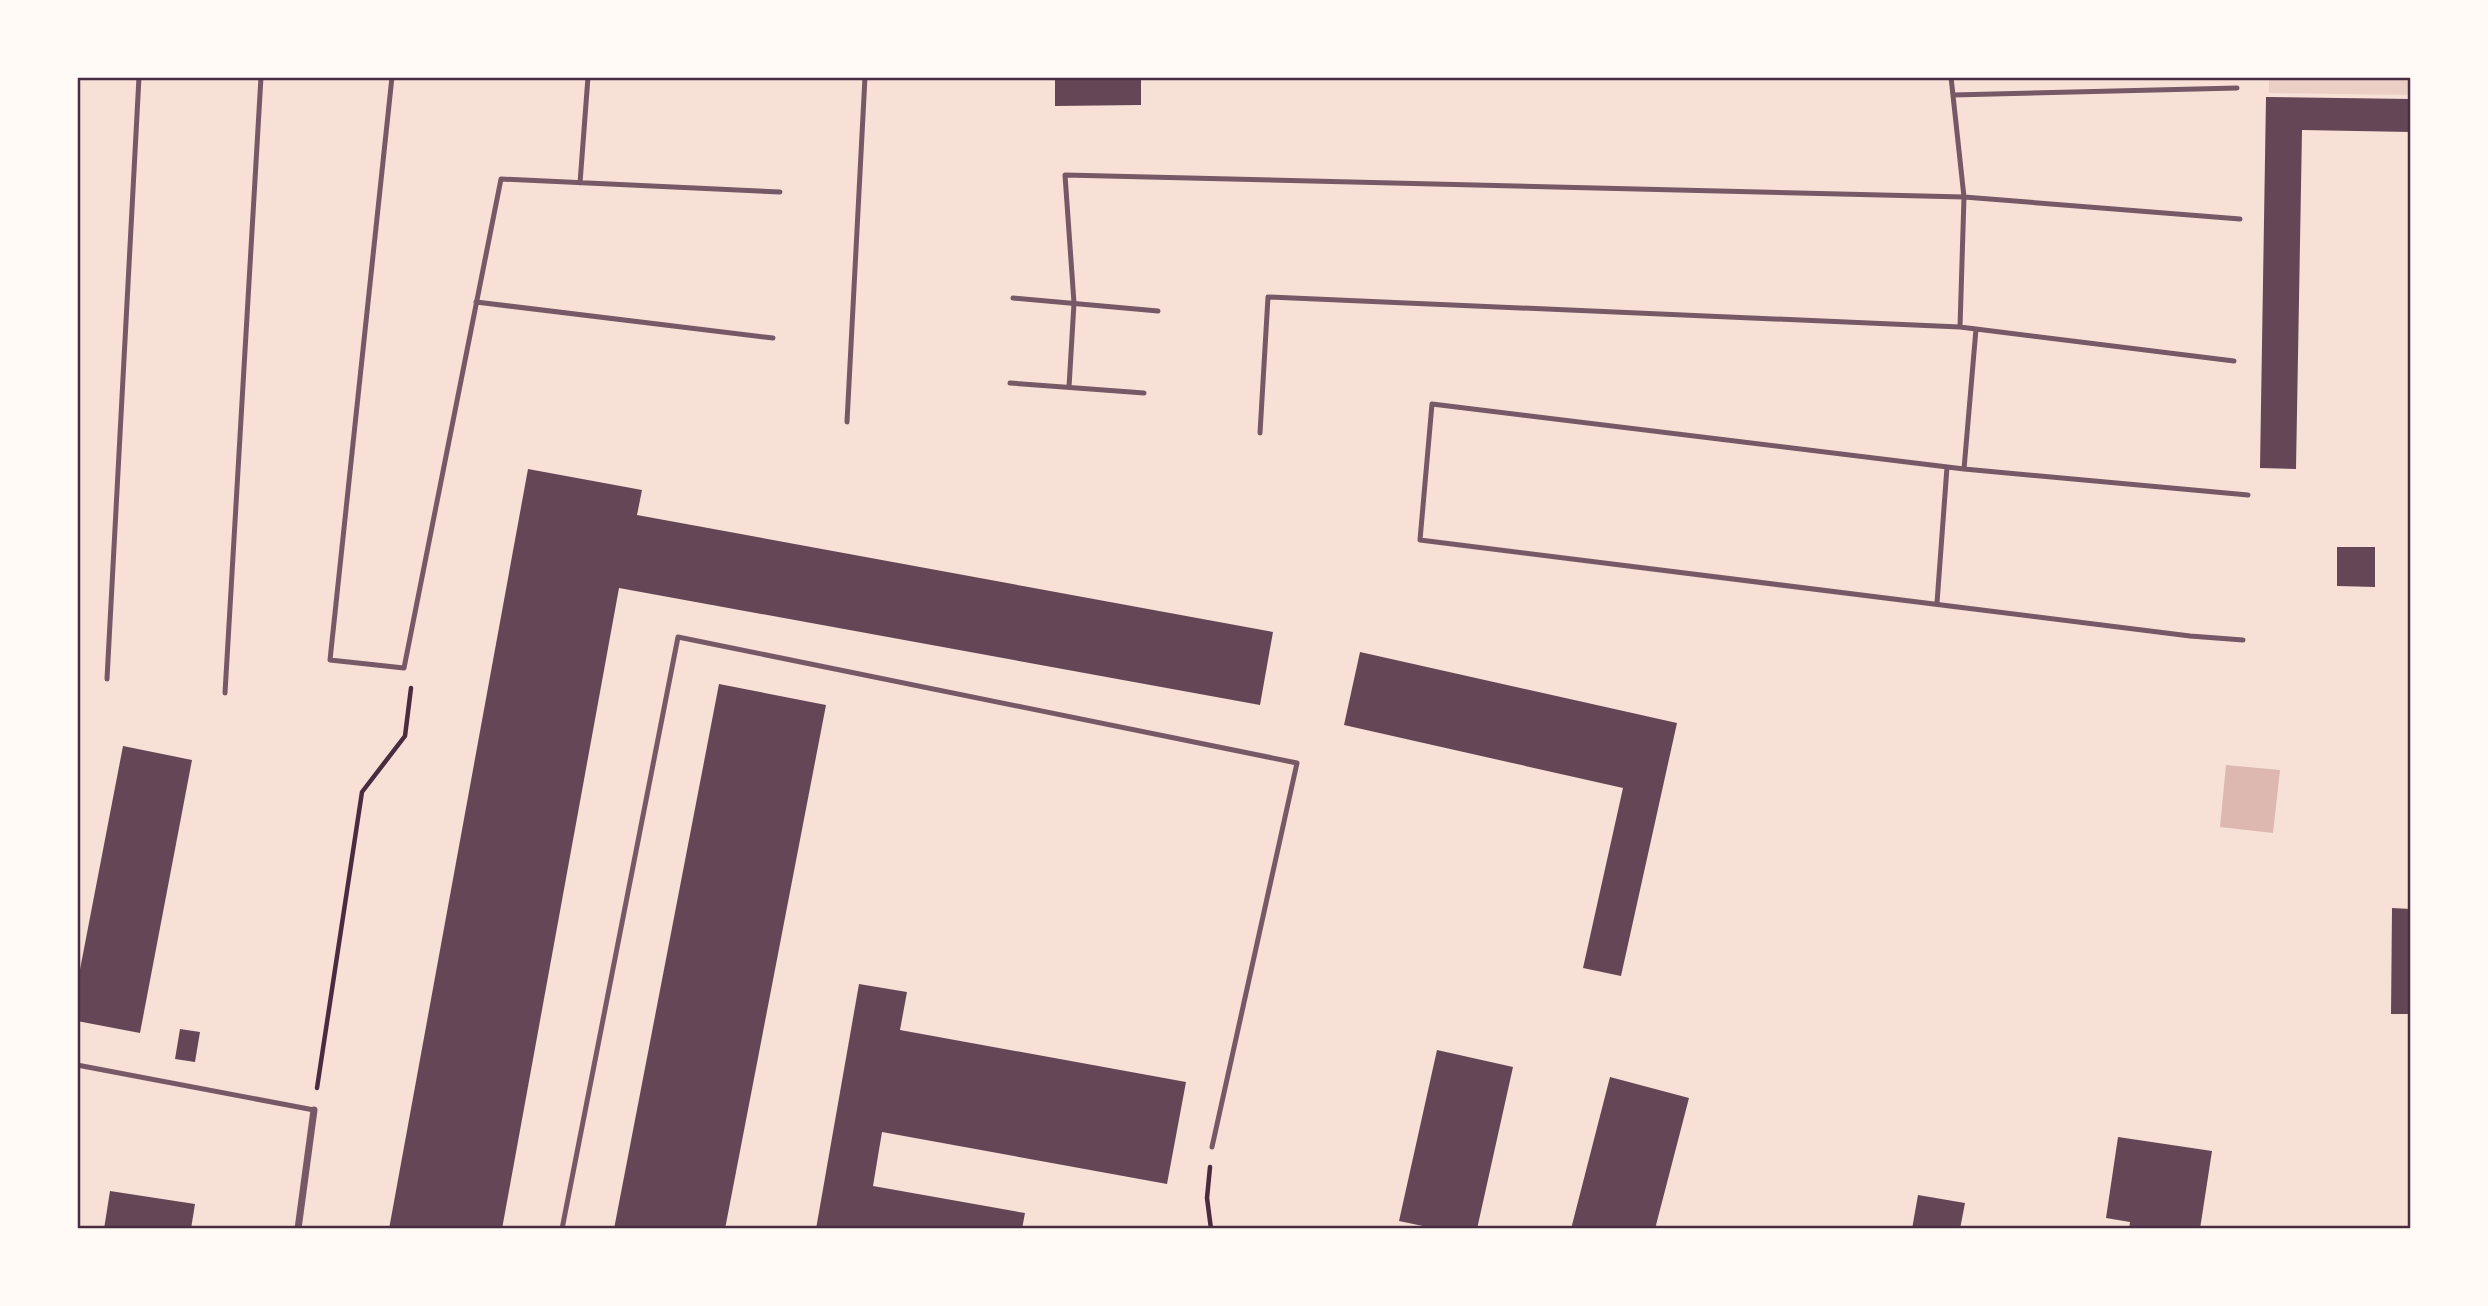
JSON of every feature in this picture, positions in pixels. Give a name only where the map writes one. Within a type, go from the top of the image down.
[{"type":"street","points":[[298,1229],[314,1110]]},
{"type":"lane","points":[[107,679],[139,77]]},
{"type":"lane","points":[[225,693],[261,77]]},
{"type":"lane","points":[[392,77],[330,660],[404,668],[501,179],[780,192]]},
{"type":"lane","points":[[580,183],[588,77]]},
{"type":"lane","points":[[847,422],[864,77]]},
{"type":"lane","points":[[1951,77],[1964,197],[1960,327]]},
{"type":"lane","points":[[1953,95],[2237,88]]},
{"type":"lane","points":[[1069,387],[1074,303],[1065,175],[1964,197],[2240,219]]},
{"type":"lane","points":[[1259,433],[1268,297],[1960,327],[2235,361]]},
{"type":"lane","points":[[1013,298],[1158,310]]},
{"type":"lane","points":[[477,302],[773,338]]},
{"type":"lane","points":[[1964,469],[1976,329]]},
{"type":"lane","points":[[1010,383],[1144,393]]},
{"type":"lane","points":[[2243,640],[2190,636],[1420,540],[1432,404],[1964,469],[2248,495]]},
{"type":"lane","points":[[1937,603],[1947,467]]},
{"type":"lane","points":[[562,1229],[678,637],[1297,763],[1212,1147]]},
{"type":"lane","points":[[77,1065],[314,1110]]},
{"type":"path","points":[[314,1110],[362,792],[405,736],[412,691],[404,668]]},
{"type":"path","points":[[1211,1229],[1207,1198],[1212,1147]]},
{"type":"shaded area","points":[[2269,77],[2411,77],[2411,95],[2269,93]]},
{"type":"shaded area","points":[[2226,765],[2280,770],[2273,833],[2220,827]]},
{"type":"building","points":[[1055,77],[1141,77],[1141,105],[1055,106]]},
{"type":"building","points":[[2266,97],[2411,99],[2411,132],[2302,130],[2296,469],[2260,468]]},
{"type":"building","points":[[528,469],[642,490],[637,515],[1273,632],[1260,705],[619,588],[502,1229],[389,1229]]},
{"type":"building","points":[[2337,547],[2375,547],[2375,587],[2337,586]]},
{"type":"building","points":[[1360,652],[1677,723],[1621,976],[1583,968],[1623,788],[1344,725]]},
{"type":"building","points":[[719,684],[826,705],[725,1229],[614,1229]]},
{"type":"building","points":[[123,746],[192,760],[140,1033],[77,1021],[77,985]]},
{"type":"building","points":[[2392,908],[2411,909],[2411,1014],[2391,1014]]},
{"type":"building","points":[[859,984],[907,992],[900,1030],[1186,1082],[1167,1184],[882,1132],[873,1186],[1025,1213],[1022,1229],[816,1229]]},
{"type":"building","points":[[180,1029],[200,1032],[195,1062],[175,1059]]},
{"type":"building","points":[[1437,1050],[1513,1067],[1477,1229],[1437,1229],[1399,1221]]},
{"type":"building","points":[[1610,1077],[1689,1098],[1655,1229],[1571,1229]]},
{"type":"building","points":[[2118,1137],[2212,1151],[2200,1229],[2129,1229],[2130,1222],[2106,1218]]},
{"type":"building","points":[[110,1191],[195,1204],[191,1229],[104,1229]]},
{"type":"building","points":[[1918,1195],[1965,1203],[1960,1229],[1912,1229]]}]
